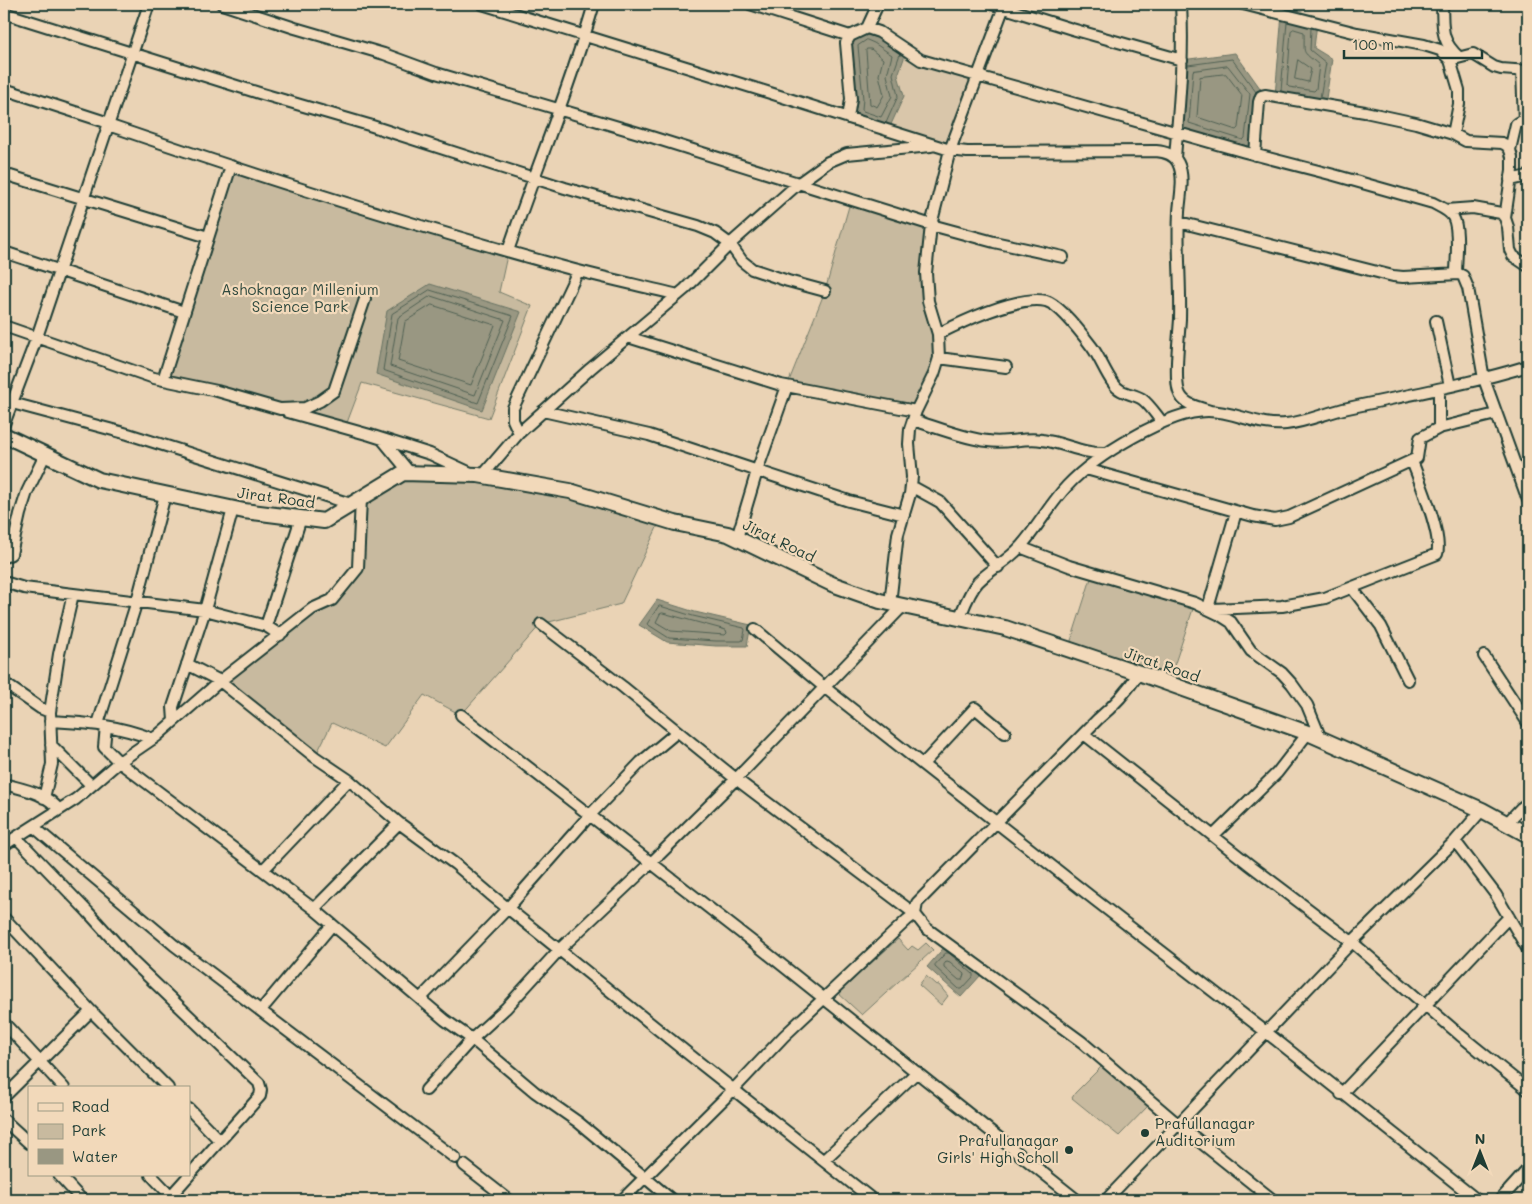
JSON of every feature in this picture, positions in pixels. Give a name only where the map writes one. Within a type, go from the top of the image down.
[{"type":"main road","name":"Jirat Road","points":[[4,435],[99,480],[233,509],[324,521],[403,473],[478,475],[570,491],[675,523],[728,534],[832,584],[896,605],[1005,628],[1308,733],[1482,810],[1528,834]]},
{"type":"street","points":[[4,424],[37,337],[150,4]]},
{"type":"street","points":[[222,4],[384,54],[436,73],[800,183],[931,225],[994,242],[1063,257]]},
{"type":"street","points":[[482,4],[950,150],[966,152],[1156,151],[1165,152],[1176,158]]},
{"type":"street","points":[[508,251],[533,178],[560,110],[594,4]]},
{"type":"street","points":[[750,4],[850,36]]},
{"type":"street","points":[[848,118],[852,99],[846,43],[850,36],[867,28],[878,4]]},
{"type":"street","points":[[992,4],[1182,60]]},
{"type":"street","points":[[1181,4],[1182,60],[1176,158],[1181,172],[1178,258],[1180,317],[1177,382],[1179,392],[1184,401],[1192,406],[1226,413],[1259,423],[1271,425],[1288,424],[1340,410],[1484,379],[1528,366]]},
{"type":"street","points":[[1243,4],[1357,33],[1440,50],[1455,58],[1473,54],[1501,70],[1525,71],[1526,122],[1516,124],[1510,150],[1512,157],[1505,218]]},
{"type":"street","points":[[1442,4],[1442,31],[1455,58],[1459,96],[1453,134]]},
{"type":"street","points":[[426,1090],[472,1039],[506,1008],[560,950],[736,779],[824,686],[896,605],[896,549],[912,476],[909,444],[910,429],[914,415],[934,374],[939,358],[938,334],[928,301],[927,253],[931,225],[950,150],[1004,6]]},
{"type":"street","points":[[4,13],[533,178],[698,226],[715,233],[730,244],[742,261],[752,269],[788,281],[825,290]]},
{"type":"street","points":[[867,28],[879,32],[920,60],[1255,155],[1433,203],[1453,216],[1456,225],[1456,274]]},
{"type":"street","points":[[4,89],[390,218],[578,271],[678,295]]},
{"type":"street","points":[[1255,155],[1261,96],[1265,95],[1365,112],[1416,123],[1453,134],[1466,141],[1502,143],[1510,150]]},
{"type":"street","points":[[4,326],[163,380],[217,391],[382,438],[443,458],[478,475],[543,411],[678,295],[730,244],[800,183],[828,162],[847,154],[936,146]]},
{"type":"street","points":[[163,380],[231,166]]},
{"type":"street","points":[[4,174],[208,237]]},
{"type":"street","points":[[1510,180],[1528,176]]},
{"type":"street","points":[[1446,210],[1460,208],[1492,210],[1501,213],[1508,227],[1510,250],[1513,256],[1528,266]]},
{"type":"street","points":[[1179,222],[1393,276],[1456,274],[1463,276],[1468,288],[1484,379],[1528,500]]},
{"type":"street","points":[[4,252],[184,312]]},
{"type":"street","points":[[519,433],[513,420],[513,408],[578,271]]},
{"type":"street","points":[[280,409],[305,408],[320,401],[334,391],[365,300]]},
{"type":"street","points":[[938,334],[961,322],[996,309],[1028,302],[1047,302],[1064,315],[1083,335],[1099,357],[1117,388],[1142,399],[1162,422]]},
{"type":"street","points":[[1436,321],[1450,386]]},
{"type":"street","points":[[628,337],[787,386],[914,415],[986,441],[1006,443],[1031,439],[1062,444],[1086,453],[1106,453]]},
{"type":"street","points":[[939,358],[1006,367]]},
{"type":"street","points":[[737,538],[757,471],[787,386]]},
{"type":"street","points":[[1439,388],[1439,428]]},
{"type":"street","points":[[4,846],[76,799],[119,762],[153,739],[220,681],[312,610],[332,600],[358,568],[356,501],[128,434],[12,403]]},
{"type":"street","points":[[543,411],[649,435],[849,501],[904,515]]},
{"type":"street","points":[[959,619],[978,582],[1020,547],[1066,488],[1086,469],[1106,453],[1162,422],[1179,415],[1210,411]]},
{"type":"street","points":[[1086,469],[1236,512],[1281,520],[1412,461],[1418,454],[1420,438],[1439,428],[1496,414]]},
{"type":"street","points":[[382,438],[410,473]]},
{"type":"street","points":[[4,557],[11,554],[27,492],[45,455]]},
{"type":"street","points":[[1209,609],[1298,604],[1325,598],[1438,554],[1439,545],[1428,504],[1412,461]]},
{"type":"street","points":[[911,486],[940,502],[998,566]]},
{"type":"street","points":[[165,495],[102,725],[104,747],[119,762],[314,909],[445,1020],[472,1039],[535,1092],[578,1122],[672,1200]]},
{"type":"street","points":[[174,721],[173,707],[205,610],[233,509]]},
{"type":"street","points":[[1209,609],[1236,512]]},
{"type":"street","points":[[266,626],[301,518]]},
{"type":"street","points":[[1020,547],[1051,560],[1209,609],[1231,622],[1251,651],[1282,674],[1292,684],[1307,705],[1322,739]]},
{"type":"street","points":[[4,582],[24,588],[205,610],[266,626],[280,635]]},
{"type":"street","points":[[1352,588],[1380,626],[1408,680]]},
{"type":"street","points":[[44,798],[52,764],[50,717],[59,654],[73,594]]},
{"type":"street","points":[[541,624],[622,686],[736,779],[915,914],[926,928],[1082,1042],[1179,1125],[1273,1200]]},
{"type":"street","points":[[755,629],[997,823],[1266,1032],[1341,1094],[1477,1200]]},
{"type":"street","points":[[1484,656],[1528,723]]},
{"type":"street","points":[[187,664],[220,681],[315,757],[349,780],[398,823],[455,864],[733,1090],[874,1200]]},
{"type":"street","points":[[622,1200],[733,1090],[784,1036],[915,914],[917,903],[1116,704],[1139,674]]},
{"type":"street","points":[[4,683],[50,717],[129,730],[153,739]]},
{"type":"street","points":[[923,764],[975,708],[1005,733]]},
{"type":"street","points":[[461,715],[917,1072],[1076,1200]]},
{"type":"street","points":[[420,999],[508,908],[590,815],[641,762],[677,732]]},
{"type":"street","points":[[1213,836],[1277,773],[1308,733]]},
{"type":"street","points":[[1084,734],[1352,942],[1528,1090]]},
{"type":"street","points":[[51,745],[91,786]]},
{"type":"street","points":[[263,870],[349,780]]},
{"type":"street","points":[[4,784],[39,794],[59,810]]},
{"type":"street","points":[[1506,823],[1521,808],[1528,804]]},
{"type":"street","points":[[1106,1200],[1352,942],[1455,841],[1482,810]]},
{"type":"street","points":[[314,909],[398,823]]},
{"type":"street","points":[[34,827],[174,945],[456,1158]]},
{"type":"street","points":[[17,838],[88,912],[132,962],[259,1083],[260,1096],[190,1175]]},
{"type":"street","points":[[1455,841],[1496,895],[1528,950]]},
{"type":"street","points":[[1341,1094],[1508,917]]},
{"type":"street","points":[[4,918],[91,1011],[166,1086]]},
{"type":"street","points":[[261,1010],[332,925]]},
{"type":"street","points":[[4,1097],[91,1011]]},
{"type":"street","points":[[4,1023],[62,1086]]},
{"type":"street","points":[[824,1160],[917,1072]]},
{"type":"street","points":[[190,1110],[220,1141]]},
{"type":"street","points":[[4,1120],[28,1142]]},
{"type":"street","points":[[464,1165],[509,1200]]},
{"type":"street","points":[[1500,1200],[1528,1169]]},
{"type":"street","points":[[60,1176],[82,1200]]},
{"type":"street","points":[[152,1176],[169,1198],[189,1176]]},
{"type":"shaded area","points":[[907,50],[977,76],[950,150],[888,131],[904,97],[898,75]]},
{"type":"green space","name":"Ashoknagar Millenium Science Park","points":[[231,166],[508,251],[499,292],[532,306],[489,418],[362,383],[345,428],[163,380]]},
{"type":"green space","points":[[851,199],[931,225],[926,273],[939,346],[916,411],[787,386],[825,291]]},
{"type":"green space","points":[[403,473],[474,475],[661,519],[621,604],[541,624],[461,715],[424,695],[385,748],[332,723],[315,757],[220,681],[332,600],[358,568],[361,498]]},
{"type":"green space","points":[[1093,572],[1195,603],[1168,684],[1068,650]]},
{"type":"green space","points":[[898,939],[908,950],[912,946],[918,950],[926,943],[933,950],[862,1015],[838,993]]},
{"type":"green space","points":[[926,976],[939,985],[948,996],[941,1005],[919,985]]},
{"type":"green space","points":[[1103,1065],[1149,1105],[1119,1136],[1072,1098]]},
{"type":"water","points":[[1282,14],[1317,23],[1314,48],[1332,59],[1325,105],[1275,96]]},
{"type":"water","points":[[867,28],[907,50],[898,75],[904,96],[888,131],[848,118],[850,36]]},
{"type":"water","points":[[1235,53],[1265,95],[1255,155],[1177,132],[1182,60]]},
{"type":"water","points":[[430,284],[521,312],[482,410],[376,374],[387,311]]},
{"type":"water","points":[[657,600],[695,612],[751,625],[747,646],[716,646],[667,642],[639,625]]},
{"type":"water","points":[[947,944],[981,975],[961,997],[927,967]]},
{"type":"place","name":"Prafullanagar Auditorium","points":[[1145,1133]]},
{"type":"place","name":"Prafullanagar Girls' High Scholl","points":[[1069,1150]]}]
